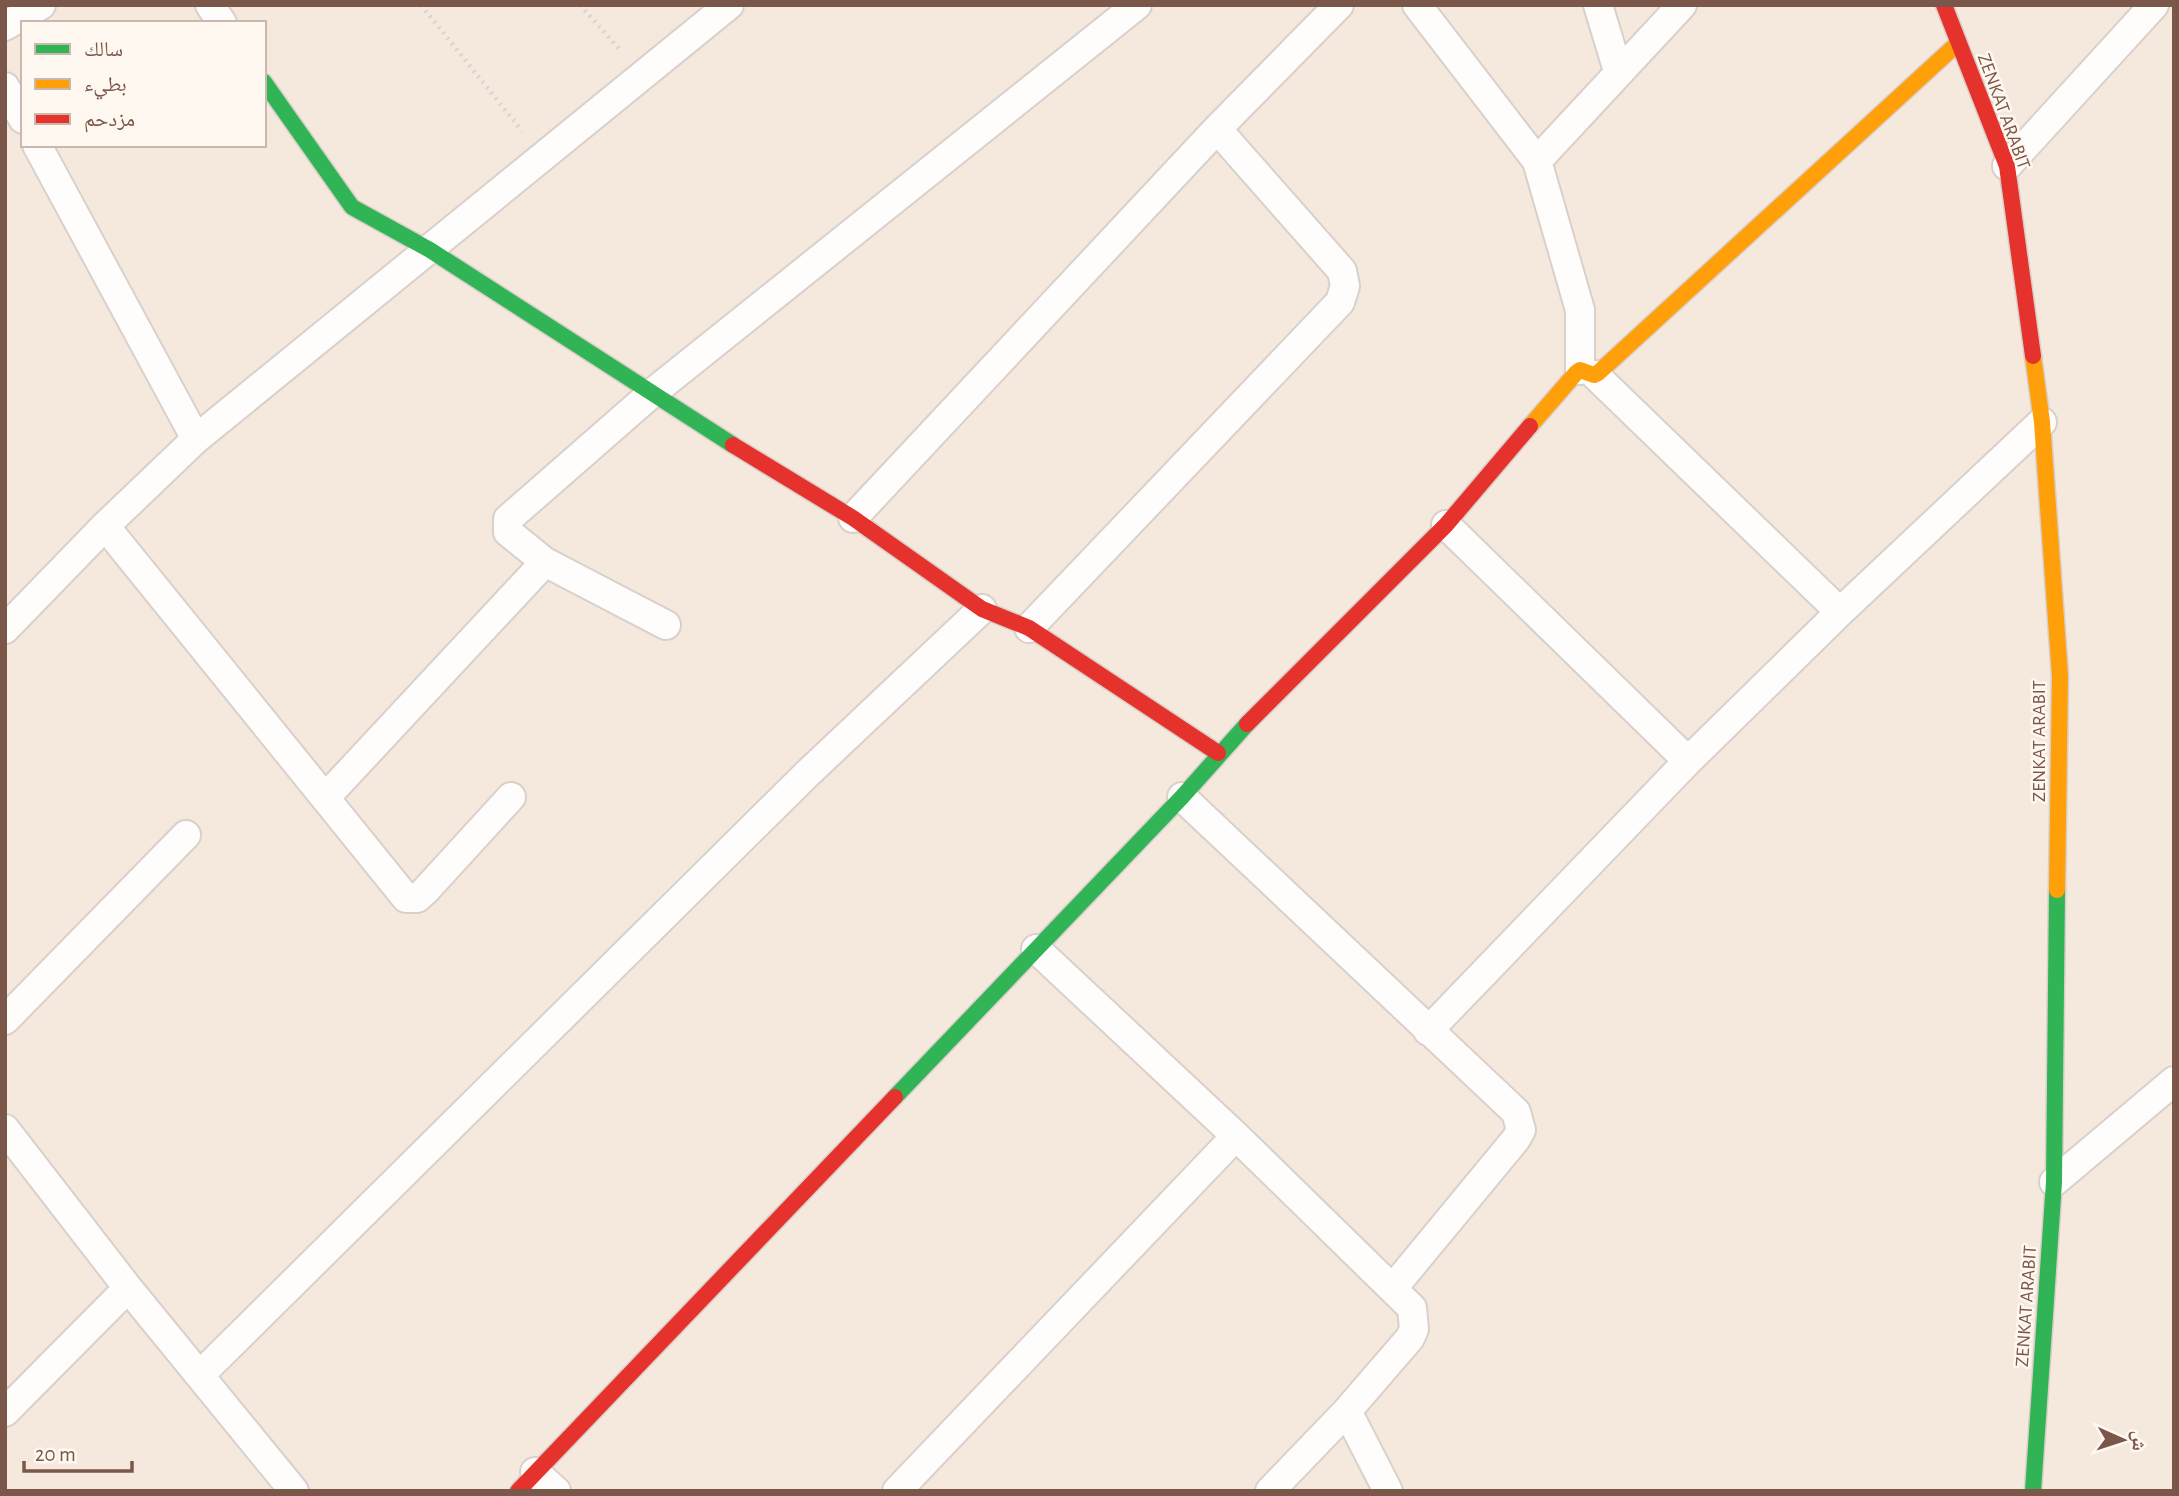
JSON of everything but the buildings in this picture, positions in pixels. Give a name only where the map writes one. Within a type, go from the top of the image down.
[{"type":"street","points":[[5,26],[41,5]]},
{"type":"street","points":[[210,5],[221,21]]},
{"type":"street","points":[[5,629],[105,526],[196,439],[729,5]]},
{"type":"street","points":[[666,625],[545,562],[508,532],[508,519],[652,394],[1137,5]]},
{"type":"street","points":[[853,517],[1217,128],[1339,5]]},
{"type":"street","points":[[1417,5],[1537,161],[1580,310],[1588,373],[1840,612]]},
{"type":"street","points":[[1598,5],[1618,71]]},
{"type":"street","points":[[1537,161],[1682,5]]},
{"type":"street","name":"ZENKAT ARABIT","points":[[1944,5],[2007,166],[2042,422],[2060,676],[2054,1182],[2033,1491]]},
{"type":"street","points":[[2007,166],[2154,5]]},
{"type":"street","points":[[556,1491],[526,1481],[1182,797],[1218,753],[1446,525],[1588,373],[1958,44]]},
{"type":"street","points":[[266,85],[352,206],[430,250],[652,394],[853,517],[982,610],[1028,628],[1218,753]]},
{"type":"street","points":[[5,87],[21,115]]},
{"type":"street","points":[[1028,628],[1340,302],[1345,286],[1342,271],[1217,128]]},
{"type":"street","points":[[38,147],[196,439]]},
{"type":"street","points":[[1428,1031],[1688,761],[1840,612],[2042,422]]},
{"type":"street","points":[[1446,525],[1688,761]]},
{"type":"street","points":[[105,526],[407,898],[417,898],[511,797]]},
{"type":"street","points":[[325,798],[545,562]]},
{"type":"street","points":[[200,1375],[807,774],[982,610]]},
{"type":"street","points":[[1182,797],[1516,1112],[1521,1130],[1393,1289]]},
{"type":"street","points":[[5,1020],[186,835]]},
{"type":"street","points":[[1037,949],[1236,1136],[1412,1308],[1414,1329],[1347,1410],[1270,1491]]},
{"type":"street","points":[[2054,1182],[2174,1081]]},
{"type":"street","points":[[5,1129],[128,1288],[294,1491]]},
{"type":"street","points":[[897,1491],[1236,1136]]},
{"type":"street","points":[[5,1412],[128,1288]]},
{"type":"street","points":[[1347,1410],[1388,1491]]},
{"type":"path","points":[[421,5],[542,156]]},
{"type":"path","points":[[580,5],[643,76]]},
{"type":"shaded area","points":[[5,5],[2174,5],[2174,1491],[5,1491]]},
{"type":"traffic: fast","points":[[266,85],[352,207],[430,250],[733,445]]},
{"type":"traffic: fast","points":[[895,1097],[1182,797],[1247,724]]},
{"type":"traffic: fast","points":[[2033,1491],[2054,1182],[2057,890]]},
{"type":"traffic: slow","points":[[1530,426],[1576,373],[1580,370],[1594,375],[1598,373],[1957,44]]},
{"type":"traffic: slow","points":[[2033,356],[2042,422],[2060,676],[2057,890]]},
{"type":"traffic: jam","points":[[1944,5],[2007,166],[2033,356]]},
{"type":"traffic: jam","points":[[1247,724],[1446,525],[1530,426]]},
{"type":"traffic: jam","points":[[733,445],[853,518],[982,609],[1029,628],[1218,753]]},
{"type":"traffic: jam","points":[[518,1491],[895,1097]]}]
